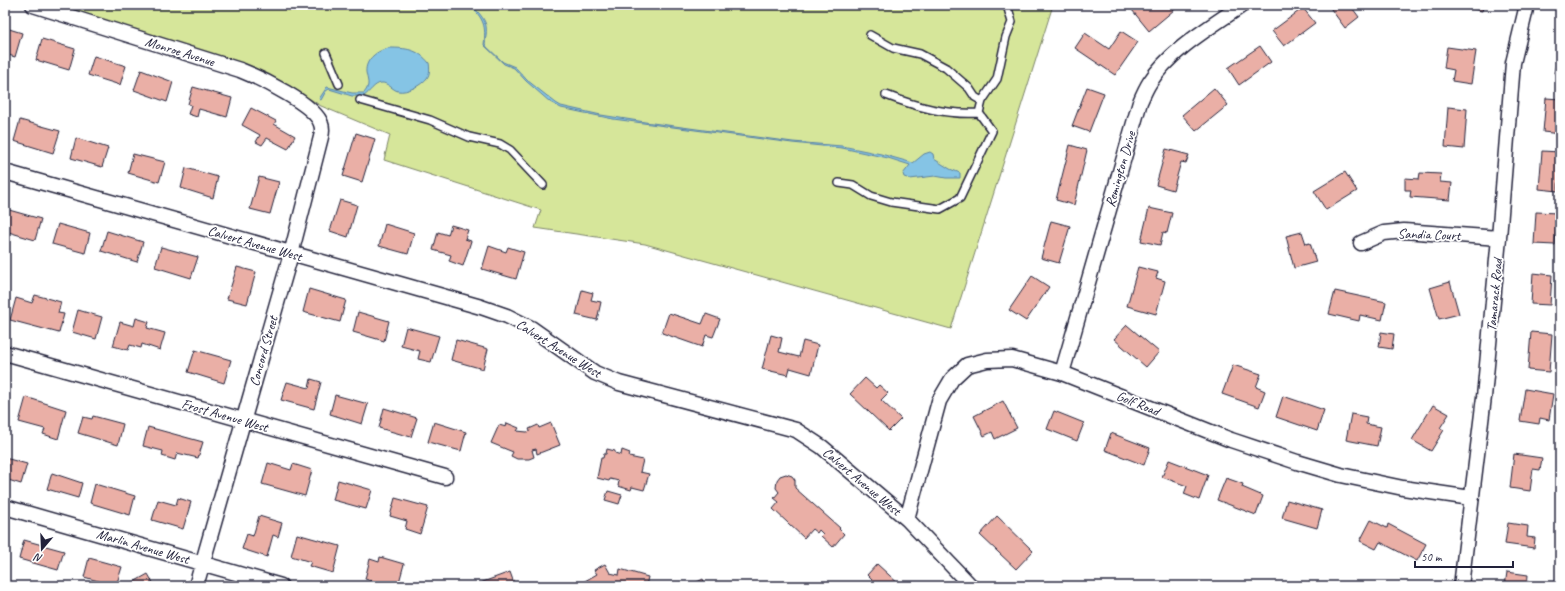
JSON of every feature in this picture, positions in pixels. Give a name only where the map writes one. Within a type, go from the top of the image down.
[{"type":"street","name":"Monroe Avenue","points":[[33,5],[240,70],[252,75],[307,106],[317,116]]},
{"type":"street","name":"Remington Drive","points":[[1062,373],[1140,102],[1150,82],[1165,63],[1184,46],[1242,5]]},
{"type":"street","name":"Tamarack Road","points":[[1461,586],[1484,397],[1500,238],[1513,63],[1528,5]]},
{"type":"street","name":"Concord Street","points":[[196,586],[291,254],[321,137],[321,124],[317,116]]},
{"type":"street","name":"Calvert Avenue West","points":[[5,172],[481,307],[507,316],[531,328],[595,373],[619,383],[796,430],[822,448],[907,519],[971,586]]},
{"type":"street","name":"Sandia Court","points":[[1361,243],[1384,233],[1404,231],[1500,238]]},
{"type":"street","name":"Frost Avenue West","points":[[5,353],[445,477]]},
{"type":"street","name":"Golf Road","points":[[907,519],[939,401],[952,380],[967,365],[987,360],[1012,359],[1062,373],[1231,440],[1297,462],[1341,475],[1403,488],[1471,498]]},
{"type":"street","name":"Marlin Avenue West","points":[[5,507],[282,586]]},
{"type":"lane","points":[[839,183],[853,185],[871,196],[892,202],[940,209],[960,198],[992,131],[979,113],[982,101],[997,79],[1006,37],[1012,22],[1007,5]]},
{"type":"lane","points":[[870,35],[893,48],[920,54],[946,68],[970,88],[976,97],[982,101]]},
{"type":"lane","points":[[326,53],[339,84]]},
{"type":"lane","points":[[886,95],[908,104],[934,111],[962,114],[979,113]]},
{"type":"lane","points":[[360,100],[430,120],[469,137],[500,144],[510,150],[543,185]]},
{"type":"green space","points":[[33,5],[1053,5],[951,329],[645,244],[535,228],[541,210],[384,160],[390,135],[321,106],[310,99],[240,70]]},
{"type":"water","points":[[470,5],[472,5],[477,11],[485,23],[486,31],[485,44],[487,47],[503,62],[515,67],[527,80],[561,106],[601,115],[645,122],[793,142],[842,146],[881,154],[913,163],[924,154],[930,152],[933,154],[934,159],[950,169],[960,173],[960,178],[935,176],[910,179],[904,177],[903,174],[910,165],[888,158],[842,148],[792,143],[613,119],[561,108],[550,102],[526,81],[514,68],[504,64],[484,45],[485,32],[483,23]]},
{"type":"water","points":[[389,48],[411,50],[425,58],[429,63],[430,71],[425,81],[406,91],[398,91],[381,83],[374,86],[364,96],[352,96],[329,89],[326,91],[321,100],[319,99],[327,87],[352,93],[364,93],[368,85],[366,67],[370,59],[377,53]]},
{"type":"building","points":[[1128,5],[1180,5],[1149,31]]},
{"type":"building","points":[[1328,5],[1350,5],[1359,17],[1345,28]]},
{"type":"building","points":[[1455,5],[1484,5],[1482,11]]},
{"type":"building","points":[[1303,8],[1315,23],[1284,46],[1272,31]]},
{"type":"building","points":[[6,28],[22,33],[15,57],[5,54]]},
{"type":"building","points":[[1121,31],[1138,42],[1115,75],[1075,48],[1085,33],[1109,49]]},
{"type":"building","points":[[42,39],[75,49],[69,70],[36,60]]},
{"type":"building","points":[[1560,43],[1560,74],[1554,73]]},
{"type":"building","points":[[1260,46],[1271,62],[1239,85],[1228,68]]},
{"type":"building","points":[[1447,47],[1476,51],[1471,84],[1452,81],[1454,70],[1444,68]]},
{"type":"building","points":[[94,56],[126,66],[120,85],[88,75]]},
{"type":"building","points":[[141,70],[173,82],[167,102],[134,90]]},
{"type":"building","points":[[193,87],[232,98],[227,117],[199,109],[197,117],[188,114],[191,105],[188,104]]},
{"type":"building","points":[[1087,87],[1104,93],[1089,132],[1072,126]]},
{"type":"building","points":[[1214,88],[1228,105],[1196,131],[1182,115]]},
{"type":"building","points":[[1546,98],[1560,99],[1560,134],[1543,132]]},
{"type":"building","points":[[1448,107],[1467,109],[1464,149],[1445,147]]},
{"type":"building","points":[[251,108],[276,121],[274,124],[295,136],[288,149],[267,138],[262,145],[256,142],[260,135],[242,125]]},
{"type":"building","points":[[20,120],[60,131],[53,153],[14,141]]},
{"type":"building","points":[[356,133],[375,139],[362,182],[343,176]]},
{"type":"building","points":[[76,138],[108,148],[102,167],[71,158]]},
{"type":"building","points":[[1070,145],[1087,150],[1074,205],[1056,200]]},
{"type":"building","points":[[1166,149],[1189,155],[1186,163],[1181,162],[1173,190],[1156,185]]},
{"type":"building","points":[[1542,151],[1560,152],[1558,191],[1539,189]]},
{"type":"building","points":[[133,154],[165,162],[159,182],[128,173]]},
{"type":"building","points":[[186,168],[218,177],[213,198],[181,188]]},
{"type":"building","points":[[1345,172],[1357,191],[1326,210],[1314,191]]},
{"type":"building","points":[[1420,173],[1441,174],[1440,182],[1452,183],[1450,200],[1410,197],[1411,190],[1405,190],[1405,178],[1419,179]]},
{"type":"building","points":[[259,177],[279,182],[270,214],[250,209]]},
{"type":"building","points":[[340,200],[357,205],[348,237],[330,231]]},
{"type":"building","points":[[1149,208],[1172,213],[1167,233],[1163,232],[1160,245],[1141,241]]},
{"type":"building","points":[[9,210],[41,219],[35,240],[5,231],[5,222]]},
{"type":"building","points":[[1536,212],[1557,213],[1555,245],[1534,244]]},
{"type":"building","points":[[1051,221],[1070,226],[1059,263],[1041,258]]},
{"type":"building","points":[[58,224],[90,233],[85,253],[52,244]]},
{"type":"building","points":[[385,224],[414,233],[408,254],[379,246]]},
{"type":"building","points":[[451,225],[468,230],[465,239],[471,241],[463,266],[449,261],[451,255],[433,250],[438,232],[448,235]]},
{"type":"building","points":[[107,231],[143,242],[137,262],[101,251]]},
{"type":"building","points":[[1302,232],[1306,244],[1310,243],[1316,262],[1294,268],[1286,236]]},
{"type":"building","points":[[489,246],[506,252],[508,247],[524,252],[516,279],[482,269]]},
{"type":"building","points":[[161,247],[198,257],[191,278],[155,267]]},
{"type":"building","points":[[237,267],[256,272],[247,304],[227,299]]},
{"type":"building","points":[[1138,267],[1158,272],[1156,278],[1165,281],[1156,314],[1127,306]]},
{"type":"building","points":[[1533,273],[1552,275],[1550,305],[1531,304]]},
{"type":"building","points":[[1032,276],[1049,287],[1026,321],[1009,310]]},
{"type":"building","points":[[1450,282],[1459,314],[1439,319],[1430,288]]},
{"type":"building","points":[[309,289],[346,300],[340,322],[303,312]]},
{"type":"building","points":[[582,290],[593,293],[591,300],[601,302],[597,320],[576,315]]},
{"type":"building","points":[[1335,291],[1386,302],[1382,320],[1360,315],[1359,321],[1329,314]]},
{"type":"building","points":[[35,295],[61,302],[58,313],[64,314],[59,333],[10,320],[16,298],[32,303]]},
{"type":"building","points":[[78,310],[102,317],[96,339],[72,332]]},
{"type":"building","points":[[358,312],[389,321],[384,341],[353,332]]},
{"type":"building","points":[[669,313],[702,324],[706,314],[720,319],[713,337],[706,335],[702,347],[662,333]]},
{"type":"building","points":[[136,318],[149,322],[147,328],[165,333],[160,350],[142,344],[141,348],[130,345],[128,350],[113,346],[120,322],[134,326]]},
{"type":"building","points":[[1127,325],[1159,352],[1146,367],[1114,339]]},
{"type":"building","points":[[406,327],[439,336],[431,362],[418,359],[420,351],[401,346]]},
{"type":"building","points":[[1381,332],[1394,334],[1392,349],[1379,347]]},
{"type":"building","points":[[1531,332],[1552,334],[1549,372],[1528,370]]},
{"type":"building","points":[[771,335],[782,338],[779,352],[799,357],[803,341],[818,345],[811,374],[790,368],[788,375],[762,369]]},
{"type":"building","points":[[456,340],[488,349],[483,369],[451,360]]},
{"type":"building","points":[[195,350],[231,360],[224,383],[188,372]]},
{"type":"building","points":[[1233,365],[1261,374],[1256,387],[1265,391],[1259,407],[1222,394]]},
{"type":"building","points":[[865,378],[876,388],[879,385],[888,393],[881,400],[901,419],[889,431],[850,394]]},
{"type":"building","points":[[311,379],[321,382],[314,409],[281,400],[287,382],[309,388]]},
{"type":"building","points":[[1525,389],[1553,394],[1549,420],[1540,418],[1539,424],[1520,421]]},
{"type":"building","points":[[335,395],[368,404],[362,424],[330,414]]},
{"type":"building","points":[[1283,396],[1324,410],[1317,431],[1276,417]]},
{"type":"building","points":[[26,397],[66,410],[58,439],[43,434],[45,429],[19,422]]},
{"type":"building","points":[[1003,401],[1017,428],[995,439],[992,432],[984,436],[974,416]]},
{"type":"building","points":[[1433,405],[1449,414],[1440,428],[1444,430],[1431,451],[1412,440]]},
{"type":"building","points":[[384,408],[417,418],[411,437],[379,428]]},
{"type":"building","points":[[1054,411],[1084,423],[1077,441],[1047,429]]},
{"type":"building","points":[[1351,414],[1367,417],[1366,424],[1381,427],[1377,446],[1346,440]]},
{"type":"building","points":[[93,416],[123,424],[118,445],[78,433],[83,417],[92,419]]},
{"type":"building","points":[[434,422],[466,432],[461,451],[428,442]]},
{"type":"building","points":[[507,423],[519,428],[517,431],[527,432],[530,431],[529,429],[538,425],[539,428],[551,423],[560,445],[537,454],[536,449],[532,450],[534,457],[529,459],[517,459],[511,456],[513,452],[491,443],[499,425],[506,427]]},
{"type":"building","points":[[148,427],[203,442],[198,458],[177,453],[175,460],[162,456],[163,451],[143,446]]},
{"type":"building","points":[[1111,433],[1150,448],[1144,465],[1105,450]]},
{"type":"building","points":[[607,449],[615,451],[615,453],[621,455],[622,450],[630,453],[629,457],[643,460],[640,472],[649,474],[644,490],[632,487],[631,490],[618,486],[619,481],[610,479],[609,481],[597,478],[601,458],[603,458],[604,454],[606,454]]},
{"type":"building","points":[[1514,454],[1542,458],[1540,470],[1533,469],[1530,491],[1510,488]]},
{"type":"building","points":[[5,458],[27,464],[21,484],[5,479]]},
{"type":"building","points":[[1169,460],[1208,475],[1199,500],[1184,494],[1187,486],[1162,477]]},
{"type":"building","points":[[268,463],[291,470],[293,464],[312,470],[305,496],[262,484]]},
{"type":"building","points":[[52,473],[82,483],[78,498],[47,489]]},
{"type":"building","points":[[786,474],[792,476],[795,480],[795,488],[840,528],[839,529],[844,534],[833,547],[821,536],[823,534],[819,530],[817,533],[812,529],[804,538],[773,509],[779,502],[774,498],[779,492],[776,488],[777,480],[780,476]]},
{"type":"building","points":[[1226,478],[1243,484],[1242,487],[1263,496],[1256,515],[1217,500]]},
{"type":"building","points":[[338,480],[372,490],[366,509],[333,500]]},
{"type":"building","points":[[95,484],[135,496],[130,515],[90,503]]},
{"type":"building","points":[[608,491],[622,495],[619,504],[605,500]]},
{"type":"building","points":[[178,498],[191,502],[183,529],[152,520],[158,500],[176,505]]},
{"type":"building","points":[[395,498],[428,507],[420,534],[405,529],[407,521],[390,516]]},
{"type":"building","points":[[1287,500],[1322,510],[1317,528],[1282,518]]},
{"type":"building","points":[[259,516],[282,523],[278,537],[273,535],[267,557],[242,549],[247,534],[253,536]]},
{"type":"building","points":[[997,516],[1033,551],[1016,569],[980,535]]},
{"type":"building","points":[[1371,520],[1387,528],[1388,524],[1426,544],[1417,561],[1380,542],[1376,549],[1360,541]]},
{"type":"building","points":[[1508,523],[1528,526],[1527,537],[1535,538],[1534,548],[1505,544]]},
{"type":"building","points":[[297,534],[340,546],[333,573],[309,566],[311,562],[291,556]]},
{"type":"building","points":[[24,540],[64,551],[58,570],[19,559]]},
{"type":"building","points":[[380,557],[404,564],[398,586],[390,586],[365,579],[370,559],[379,562]]},
{"type":"building","points":[[89,558],[122,567],[116,586],[84,577]]},
{"type":"building","points":[[605,564],[610,573],[619,575],[620,569],[648,577],[646,586],[571,586],[574,584],[578,585],[597,574],[594,570]]},
{"type":"building","points":[[877,564],[901,586],[866,586],[872,580],[867,575]]},
{"type":"building","points":[[510,572],[515,586],[472,586]]},
{"type":"building","points":[[1507,572],[1528,575],[1527,586],[1505,586]]},
{"type":"building","points":[[148,574],[155,586],[134,586],[132,583]]},
{"type":"building","points":[[703,579],[706,586],[694,586],[693,584]]}]
